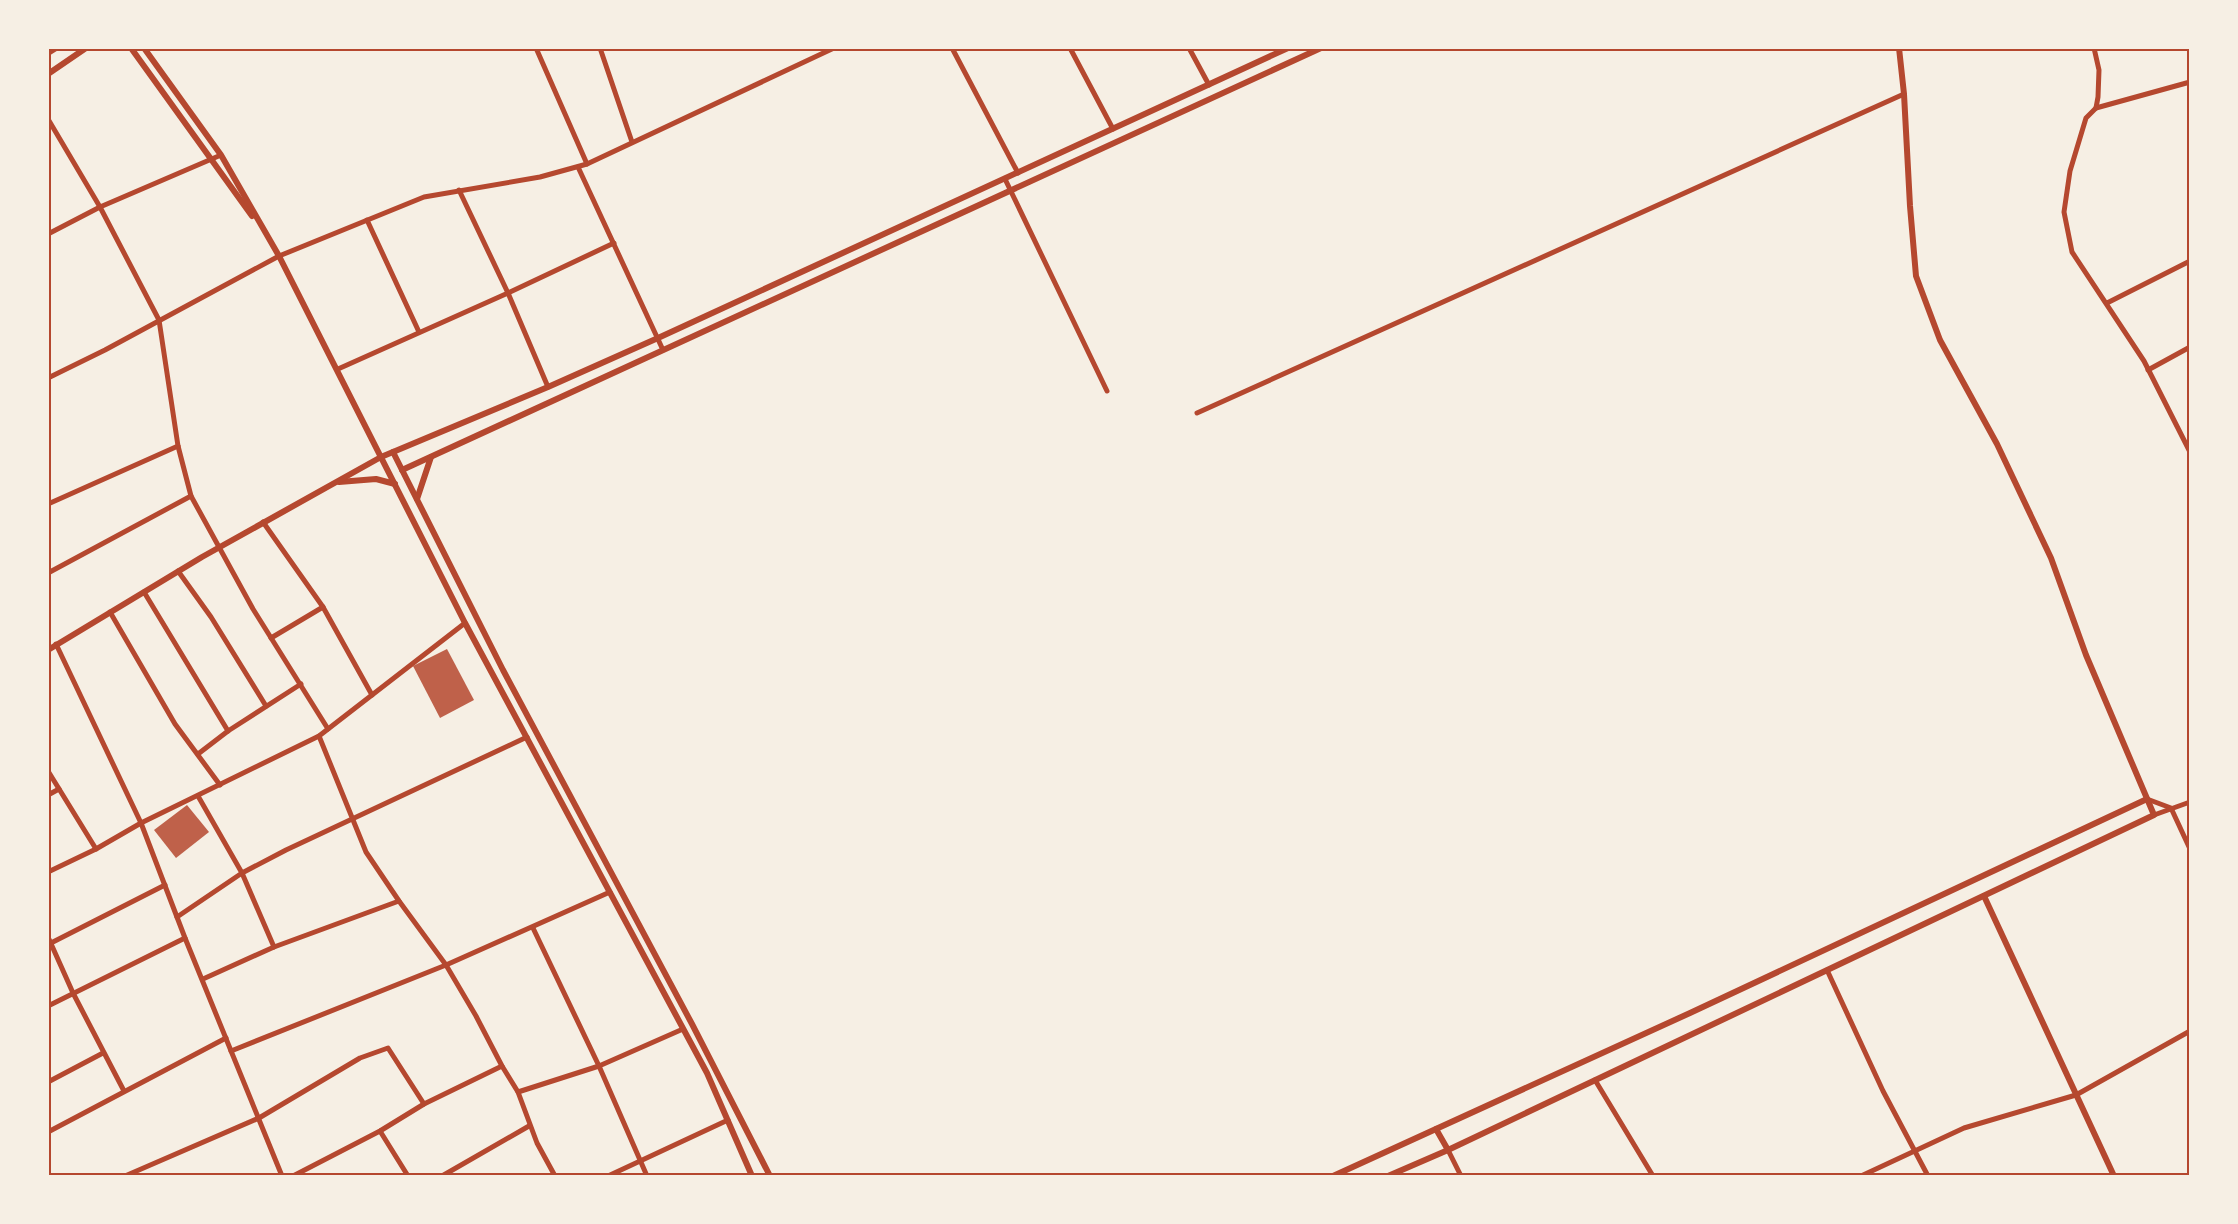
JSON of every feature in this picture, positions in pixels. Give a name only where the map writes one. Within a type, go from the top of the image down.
[{"type":"street","points":[[48,54],[56,48]]},
{"type":"street","points":[[48,75],[86,48]]},
{"type":"street","points":[[131,48],[212,158],[279,256]]},
{"type":"street","points":[[144,48],[221,155],[279,256],[465,623],[707,1073],[752,1176]]},
{"type":"street","points":[[536,48],[587,164]]},
{"type":"street","points":[[600,48],[632,142]]},
{"type":"street","points":[[48,378],[105,350],[279,256],[424,197],[540,177],[587,164],[834,48]]},
{"type":"street","points":[[952,48],[1018,173]]},
{"type":"street","points":[[1070,48],[1113,129]]},
{"type":"street","points":[[1189,48],[1209,85]]},
{"type":"street","points":[[48,650],[218,547],[381,457],[658,338],[1288,48]]},
{"type":"street","points":[[402,470],[1321,48]]},
{"type":"street","points":[[1899,48],[1905,94],[1916,276],[1940,340],[1997,444],[2051,558],[2086,655],[2154,815]]},
{"type":"street","points":[[2094,48],[2099,70],[2096,108]]},
{"type":"street","points":[[2190,82],[2096,108],[2085,118],[2070,171],[2064,212],[2072,252],[2107,303],[2148,370],[2190,452]]},
{"type":"street","points":[[1197,413],[1905,94]]},
{"type":"street","points":[[48,119],[100,207],[159,320],[178,446],[191,496],[253,609],[328,729]]},
{"type":"street","points":[[48,234],[100,207],[221,155]]},
{"type":"street","points":[[578,167],[663,350]]},
{"type":"street","points":[[1005,179],[1107,391]]},
{"type":"street","points":[[459,190],[508,293],[548,387]]},
{"type":"street","points":[[367,220],[419,332]]},
{"type":"street","points":[[338,369],[614,243]]},
{"type":"street","points":[[2107,303],[2190,261]]},
{"type":"street","points":[[2148,370],[2190,347]]},
{"type":"street","points":[[48,504],[178,446]]},
{"type":"street","points":[[393,452],[576,809],[692,1024],[770,1176]]},
{"type":"street","points":[[417,499],[431,457]]},
{"type":"street","points":[[335,483],[376,479],[395,484]]},
{"type":"street","points":[[48,573],[191,496]]},
{"type":"street","points":[[263,522],[323,607],[372,695]]},
{"type":"street","points":[[178,571],[211,617],[266,706]]},
{"type":"street","points":[[144,592],[228,731]]},
{"type":"street","points":[[271,638],[323,607]]},
{"type":"street","points":[[110,612],[175,724],[220,785]]},
{"type":"street","points":[[48,872],[96,849],[141,823],[319,736],[477,616]]},
{"type":"street","points":[[56,644],[141,823],[282,1176]]},
{"type":"street","points":[[198,754],[228,731],[301,684]]},
{"type":"street","points":[[319,736],[366,852],[446,965],[476,1016],[518,1092],[529,1126],[555,1176]]},
{"type":"street","points":[[177,917],[242,873],[286,850],[527,737]]},
{"type":"street","points":[[48,771],[96,849]]},
{"type":"street","points":[[48,795],[59,789]]},
{"type":"street","points":[[198,796],[242,873],[274,947]]},
{"type":"street","points":[[1334,1176],[2147,799],[2171,808],[2190,849]]},
{"type":"street","points":[[1388,1176],[1448,1150],[2154,815],[2190,802]]},
{"type":"street","points":[[124,1091],[49,942],[165,885]]},
{"type":"street","points":[[231,1051],[446,965],[610,892]]},
{"type":"street","points":[[1984,896],[2114,1176]]},
{"type":"street","points":[[203,979],[274,947],[399,901]]},
{"type":"street","points":[[533,928],[599,1066],[647,1176]]},
{"type":"street","points":[[48,1006],[185,938]]},
{"type":"street","points":[[1827,970],[1883,1091],[1928,1176]]},
{"type":"street","points":[[518,1092],[599,1066],[692,1024]]},
{"type":"street","points":[[1861,1176],[1964,1128],[2076,1095],[2190,1030]]},
{"type":"street","points":[[48,1132],[226,1038]]},
{"type":"street","points":[[124,1176],[259,1118],[360,1058],[388,1048],[424,1104]]},
{"type":"street","points":[[48,1082],[103,1053]]},
{"type":"street","points":[[294,1176],[380,1131],[424,1104],[502,1066]]},
{"type":"street","points":[[1595,1080],[1653,1176]]},
{"type":"street","points":[[609,1176],[728,1120]]},
{"type":"street","points":[[442,1176],[529,1126]]},
{"type":"street","points":[[1436,1129],[1461,1176]]},
{"type":"street","points":[[380,1131],[408,1176]]},
{"type":"building","points":[[447,649],[474,700],[440,718],[413,666]]},
{"type":"building","points":[[187,805],[209,832],[176,858],[154,830]]}]
